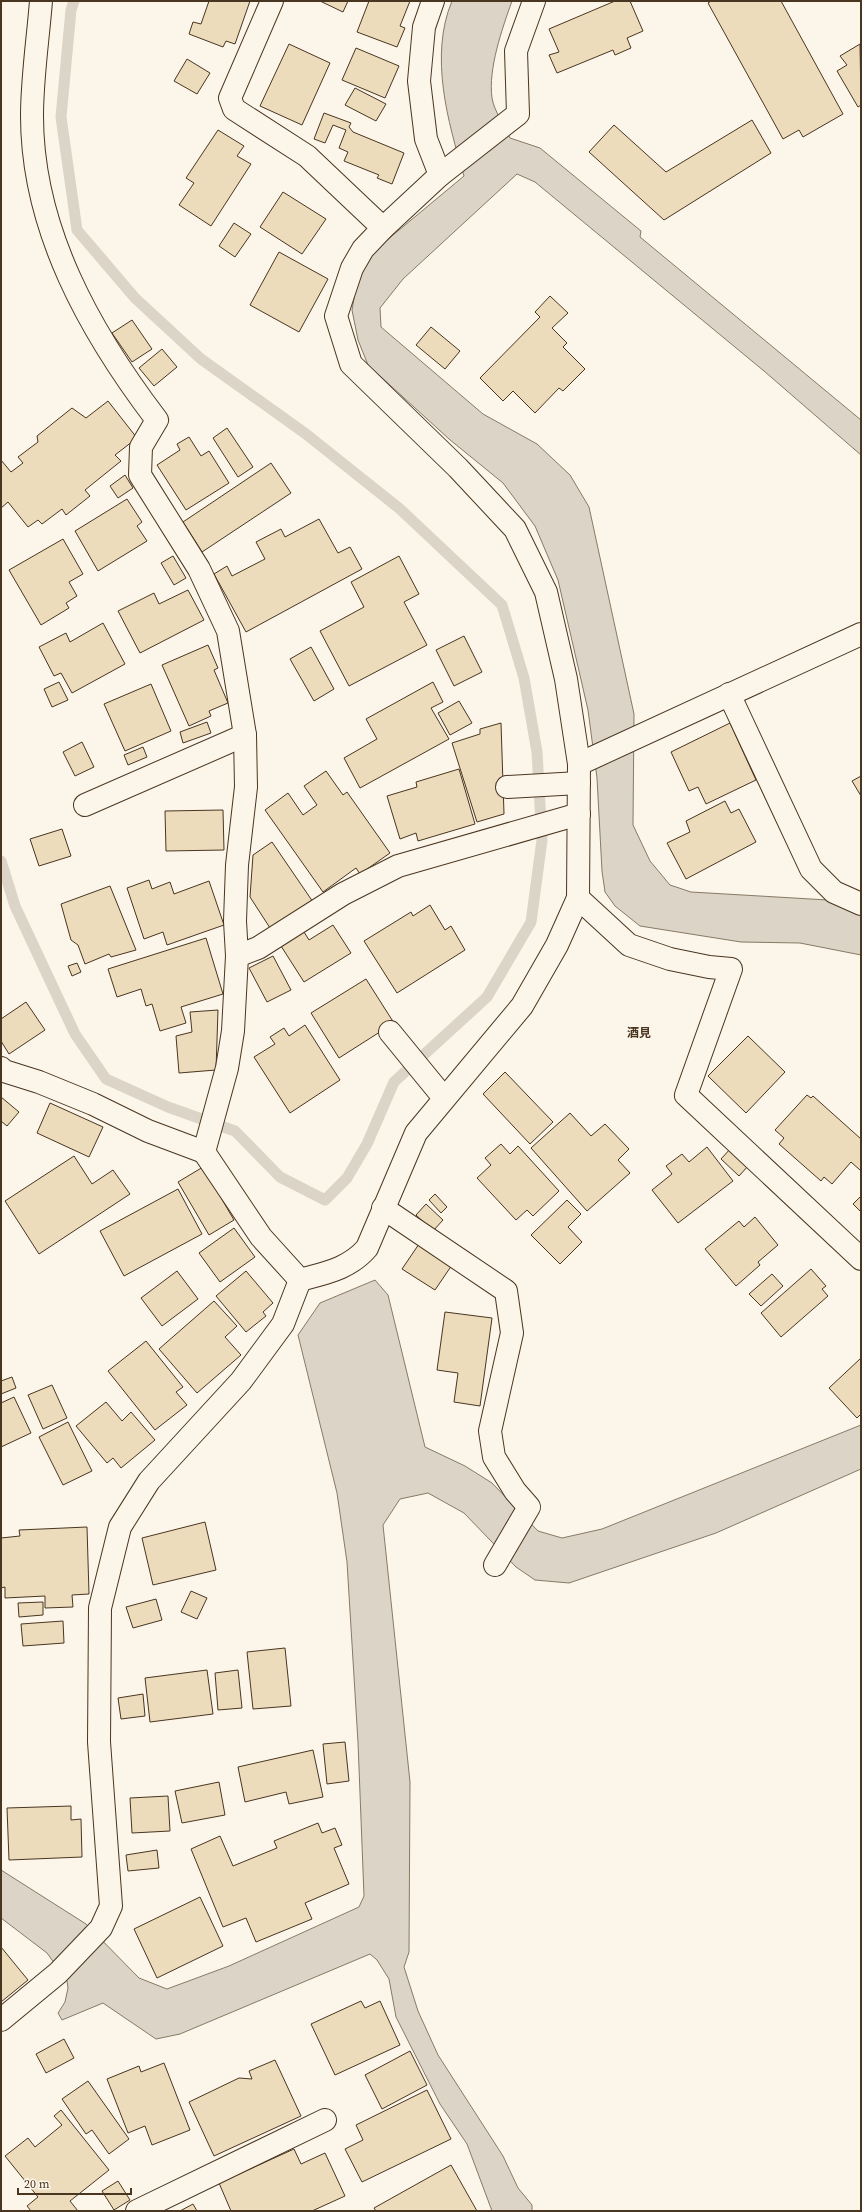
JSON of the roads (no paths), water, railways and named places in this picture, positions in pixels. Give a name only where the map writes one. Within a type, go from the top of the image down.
[{"type":"street","points":[[41,1],[32,115],[39,183],[50,227],[61,261],[86,314],[136,392],[157,420],[141,447],[140,475],[199,569],[228,631],[245,734],[246,787],[237,866],[235,921],[237,956],[233,1031],[227,1068],[204,1152]]},
{"type":"street","points":[[272,1],[230,98],[234,109],[307,156],[382,228]]},
{"type":"street","points":[[433,1],[424,27],[419,81],[426,139],[440,175]]},
{"type":"street","points":[[300,1280],[337,1270],[358,1259],[367,1248],[416,1133],[522,1006],[557,945],[578,898],[579,774],[566,679],[546,592],[515,529],[458,468],[352,364],[336,316],[352,268],[363,250],[382,228],[440,175],[518,114],[516,51],[534,1]]},
{"type":"street","points":[[507,787],[579,774],[729,694],[861,634]]},
{"type":"street","points":[[729,694],[811,869],[834,892],[861,904]]},
{"type":"street","points":[[85,805],[245,734]]},
{"type":"street","points":[[237,956],[258,948],[343,894],[398,866],[579,814]]},
{"type":"street","points":[[578,898],[629,945],[670,959],[709,967],[731,969],[686,1095],[861,1259]]},
{"type":"street","points":[[390,1032],[444,1098]]},
{"type":"street","points":[[1,1068],[4,1071],[39,1082],[93,1104],[148,1131],[204,1152],[261,1237],[300,1280]]},
{"type":"street","points":[[383,1208],[506,1291],[512,1333],[490,1431],[494,1457],[515,1491],[529,1507],[495,1565]]},
{"type":"street","points":[[1,2020],[58,1973],[101,1928],[111,1906],[99,1742],[100,1608],[120,1527],[149,1481],[241,1381],[283,1324],[300,1280]]},
{"type":"street","points":[[137,2211],[325,2120]]},
{"type":"waterway","points":[[1,861],[15,906],[75,1034],[106,1079],[168,1107],[235,1131],[280,1177],[325,1200],[347,1178],[367,1144],[394,1082],[487,997],[531,922],[542,840],[537,752],[524,678],[502,605],[400,509],[306,434],[201,359],[135,298],[77,230],[61,117],[71,10],[74,1]]},
{"type":"district","name":"酒見","points":[[639,1033]]}]
